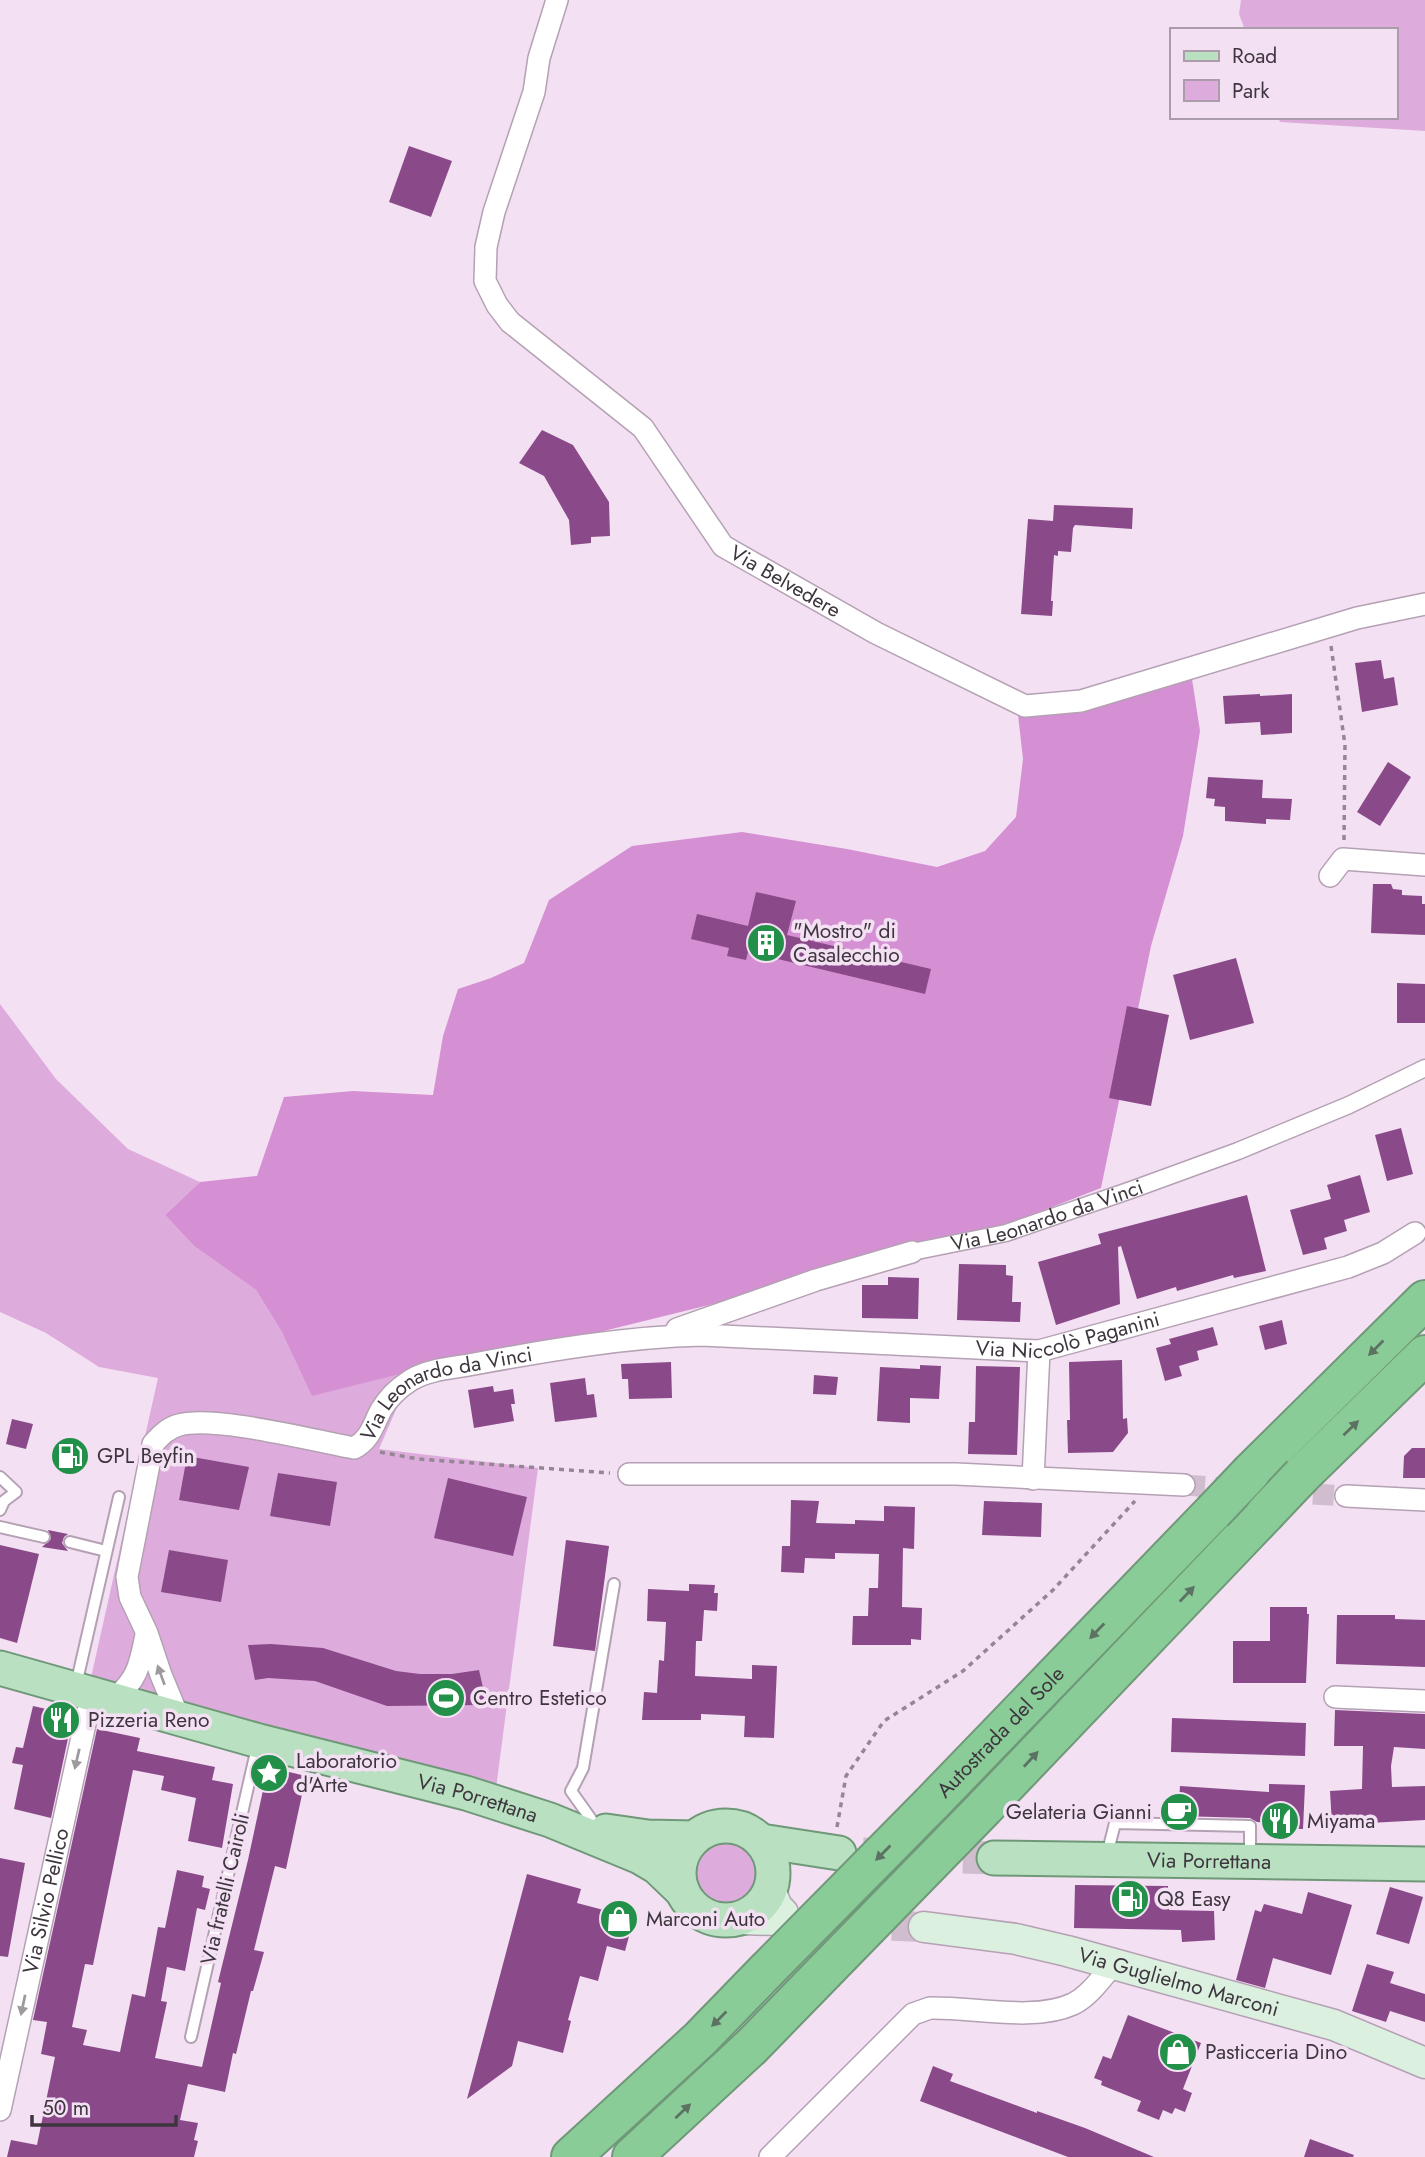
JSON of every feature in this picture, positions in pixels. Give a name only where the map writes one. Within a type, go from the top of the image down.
[{"type":"highway","name":"Autostrada del Sole","points":[[571,2157],[700,2039],[1251,1472],[1425,1300]]},
{"type":"highway","name":"Autostrada del Sole","points":[[632,2157],[751,2047],[1302,1475],[1425,1355]]},
{"type":"main road","name":"Via Porrettana","points":[[0,1668],[259,1741],[466,1793],[550,1820],[640,1857],[668,1875],[683,1892]]},
{"type":"main road","name":"Via Porrettana","points":[[550,1820],[648,1837],[694,1838]]},
{"type":"main road","points":[[775,1901],[771,1859],[761,1841],[748,1831],[724,1826],[708,1829],[694,1838],[684,1851],[679,1867],[683,1892],[692,1906],[706,1916],[723,1920],[740,1919],[761,1905],[775,1901],[802,1861],[833,1853]]},
{"type":"main road","points":[[761,1841],[833,1853]]},
{"type":"main road","name":"Via Porrettana","points":[[994,1858],[1425,1864]]},
{"type":"main road","name":"Via Guglielmo Marconi","points":[[924,1927],[1016,1938],[1334,2025],[1425,2063]]},
{"type":"street","name":"Via Belvedere","points":[[557,0],[539,58],[534,92],[494,212],[486,247],[485,281],[497,305],[510,322],[643,428],[723,546],[876,633],[1025,706],[1081,701],[1328,627],[1425,604]]},
{"type":"street","points":[[1330,876],[1343,859],[1425,865]]},
{"type":"street","name":"Via Leonardo da Vinci","points":[[658,1336],[816,1280],[912,1252],[1006,1233],[1131,1191],[1349,1105],[1425,1068]]},
{"type":"street","name":"Via Niccolò Paganini","points":[[702,1335],[1039,1350],[1348,1267],[1383,1253],[1415,1233]]},
{"type":"street","name":"Via Leonardo da Vinci","points":[[178,1716],[147,1633],[130,1597],[127,1577],[149,1458],[153,1444],[165,1431],[196,1423],[235,1427],[354,1448],[362,1444],[371,1432],[390,1398],[412,1379],[429,1373],[658,1336],[702,1335]]},
{"type":"street","points":[[1033,1479],[1039,1350]]},
{"type":"street","points":[[629,1474],[956,1474],[1184,1485]]},
{"type":"street","points":[[1346,1496],[1425,1500]]},
{"type":"street","points":[[94,1693],[129,1687],[140,1668],[147,1633]]},
{"type":"street","name":"Via Silvio Pellico","points":[[0,2110],[94,1693]]},
{"type":"street","points":[[1335,1697],[1425,1701]]},
{"type":"street","points":[[770,2157],[912,2014],[930,2008],[1051,2011],[1074,2004],[1093,1990],[1112,1966]]},
{"type":"lane","points":[[0,1477],[16,1492],[4,1501],[0,1510]]},
{"type":"lane","points":[[94,1693],[106,1550],[119,1497]]},
{"type":"lane","points":[[0,1527],[44,1536]]},
{"type":"lane","points":[[70,1542],[106,1550]]},
{"type":"lane","points":[[599,1830],[571,1791],[583,1768],[614,1584]]},
{"type":"lane","name":"Via fratelli Cairoli","points":[[191,2037],[259,1741]]},
{"type":"path","points":[[1328,627],[1345,745],[1343,859]]},
{"type":"path","points":[[354,1448],[418,1459],[629,1474]]},
{"type":"path","points":[[833,1853],[846,1776],[884,1721],[963,1671],[1054,1590],[1150,1484]]},
{"type":"green space","points":[[1241,0],[1425,0],[1425,131],[1280,122],[1279,119],[1397,119],[1397,28],[1244,28],[1239,14]]},
{"type":"green space","points":[[0,1004],[56,1079],[128,1149],[200,1182],[165,1215],[194,1246],[256,1290],[283,1334],[428,1367],[398,1405],[379,1449],[538,1468],[495,1796],[90,1682],[158,1378],[99,1367],[46,1333],[0,1312]]},
{"type":"green space","points":[[721,1841],[735,1841],[748,1847],[757,1856],[763,1876],[761,1889],[753,1901],[735,1911],[721,1911],[708,1905],[699,1896],[693,1883],[693,1869],[699,1856],[708,1847]]},
{"type":"shaded area","points":[[1190,666],[1200,731],[1183,836],[1151,946],[1101,1188],[957,1244],[575,1338],[428,1367],[312,1396],[283,1334],[256,1290],[194,1246],[165,1215],[200,1182],[257,1176],[284,1097],[353,1091],[433,1095],[443,1036],[458,989],[524,963],[549,900],[632,846],[742,832],[937,867],[985,851],[1016,817],[1023,759],[1017,706]]},
{"type":"building","points":[[409,146],[452,161],[431,217],[389,202]]},
{"type":"building","points":[[542,430],[573,445],[609,502],[610,536],[591,537],[591,543],[571,545],[569,520],[544,476],[519,463]]},
{"type":"building","points":[[1054,505],[1133,508],[1132,529],[1075,525],[1071,552],[1058,551],[1058,556],[1054,555],[1052,616],[1021,614],[1028,519],[1053,521]]},
{"type":"building","points":[[1381,660],[1384,679],[1394,677],[1398,705],[1362,712],[1355,663]]},
{"type":"building","points":[[1292,694],[1292,733],[1261,735],[1260,722],[1225,724],[1223,696]]},
{"type":"building","points":[[1388,762],[1411,777],[1380,826],[1357,812]]},
{"type":"building","points":[[1208,777],[1263,780],[1262,798],[1292,799],[1290,820],[1266,819],[1266,824],[1225,821],[1225,807],[1214,806],[1215,799],[1206,798]]},
{"type":"building","points":[[1373,884],[1391,884],[1393,889],[1402,890],[1402,895],[1422,896],[1422,904],[1425,904],[1425,935],[1371,933]]},
{"type":"building","name":"\"Mostro\" di Casalecchio","points":[[756,892],[796,901],[787,935],[931,969],[925,994],[748,952],[746,960],[727,956],[729,948],[691,939],[697,914],[748,926]]},
{"type":"building","points":[[1236,958],[1254,1023],[1190,1040],[1173,975]]},
{"type":"building","points":[[1397,983],[1425,984],[1425,1023],[1397,1023]]},
{"type":"building","points":[[1127,1006],[1169,1015],[1151,1106],[1109,1098]]},
{"type":"building","points":[[1401,1128],[1413,1174],[1387,1181],[1375,1135]]},
{"type":"building","points":[[1360,1175],[1370,1212],[1344,1220],[1347,1231],[1324,1238],[1327,1249],[1303,1255],[1290,1210],[1331,1199],[1327,1185]]},
{"type":"building","points":[[1247,1195],[1266,1271],[1234,1278],[1233,1275],[1177,1291],[1176,1287],[1137,1299],[1121,1246],[1118,1247],[1120,1304],[1056,1325],[1038,1262],[1101,1244],[1098,1234]]},
{"type":"building","points":[[959,1264],[1006,1265],[1006,1275],[1013,1276],[1012,1302],[1021,1302],[1020,1322],[957,1320]]},
{"type":"building","points":[[888,1277],[919,1278],[918,1319],[862,1318],[862,1285],[888,1285]]},
{"type":"building","points":[[1282,1320],[1287,1344],[1265,1350],[1259,1326]]},
{"type":"building","points":[[1213,1327],[1218,1345],[1197,1351],[1199,1360],[1179,1366],[1182,1376],[1165,1381],[1156,1348],[1171,1344],[1169,1339]]},
{"type":"building","points":[[1122,1360],[1123,1419],[1127,1418],[1128,1433],[1113,1452],[1068,1453],[1069,1362]]},
{"type":"building","points":[[671,1362],[672,1398],[629,1399],[628,1379],[622,1379],[621,1364]]},
{"type":"building","points":[[920,1365],[941,1366],[939,1399],[910,1398],[910,1423],[877,1421],[880,1367],[920,1369]]},
{"type":"building","points":[[976,1366],[1020,1367],[1017,1455],[968,1454],[969,1422],[975,1422]]},
{"type":"building","points":[[814,1375],[838,1377],[836,1395],[813,1394]]},
{"type":"building","points":[[585,1378],[587,1395],[594,1394],[597,1417],[555,1422],[550,1383]]},
{"type":"building","points":[[493,1386],[494,1392],[513,1389],[515,1404],[511,1404],[514,1421],[474,1428],[468,1390]]},
{"type":"building","points":[[12,1419],[33,1424],[26,1449],[6,1444]]},
{"type":"building","points":[[1412,1448],[1425,1448],[1425,1478],[1403,1478],[1404,1456]]},
{"type":"building","points":[[187,1456],[249,1467],[239,1510],[179,1500]]},
{"type":"building","points":[[278,1473],[337,1482],[330,1526],[270,1516]]},
{"type":"building","points":[[448,1478],[527,1497],[513,1556],[434,1538]]},
{"type":"building","points":[[791,1500],[819,1501],[816,1523],[855,1524],[855,1520],[884,1521],[884,1506],[915,1507],[914,1549],[903,1548],[902,1607],[922,1608],[921,1640],[911,1639],[911,1645],[852,1645],[853,1616],[868,1616],[869,1588],[878,1588],[879,1554],[835,1553],[835,1559],[805,1558],[804,1573],[781,1572],[782,1546],[790,1546]]},
{"type":"building","points":[[984,1501],[1042,1503],[1041,1537],[982,1535]]},
{"type":"building","points":[[48,1530],[68,1534],[62,1543],[68,1551],[42,1547],[51,1539]]},
{"type":"building","points":[[566,1540],[609,1546],[595,1651],[553,1646]]},
{"type":"building","points":[[0,1545],[39,1554],[17,1643],[0,1638]]},
{"type":"building","points":[[169,1550],[228,1560],[221,1602],[161,1592]]},
{"type":"building","points":[[689,1584],[715,1585],[714,1593],[718,1593],[717,1611],[704,1610],[702,1641],[696,1641],[695,1676],[752,1679],[752,1665],[777,1666],[774,1738],[744,1737],[745,1716],[701,1714],[701,1720],[642,1720],[644,1692],[657,1693],[659,1660],[664,1661],[666,1622],[647,1621],[648,1589],[689,1591]]},
{"type":"building","points":[[1270,1607],[1307,1607],[1306,1683],[1233,1683],[1233,1641],[1270,1641]]},
{"type":"building","points":[[1337,1615],[1395,1615],[1395,1619],[1425,1620],[1425,1667],[1336,1664]]},
{"type":"building","points":[[248,1645],[323,1648],[396,1671],[420,1674],[452,1674],[479,1670],[487,1705],[387,1706],[315,1681],[268,1678],[255,1680]]},
{"type":"building","points":[[33,1706],[73,1715],[51,1818],[14,1809],[23,1765],[12,1763],[16,1747],[23,1748]]},
{"type":"building","points":[[1335,1710],[1425,1714],[1425,1749],[1394,1747],[1391,1766],[1392,1787],[1425,1786],[1425,1820],[1332,1825],[1330,1791],[1362,1789],[1363,1746],[1334,1746]]},
{"type":"building","points":[[1172,1718],[1306,1723],[1305,1756],[1171,1752]]},
{"type":"building","points":[[97,1729],[140,1738],[137,1751],[215,1767],[212,1780],[233,1784],[222,1848],[188,1841],[196,1798],[161,1790],[164,1776],[133,1770],[93,1965],[85,1964],[72,2027],[87,2030],[83,2045],[120,2052],[132,1994],[145,1997],[158,1927],[165,1928],[177,1870],[204,1876],[202,1887],[210,1889],[205,1910],[197,1908],[185,1971],[167,1967],[161,2001],[167,2002],[155,2058],[202,2067],[221,1983],[218,1982],[268,1767],[306,1776],[286,1869],[275,1866],[254,1950],[264,1952],[251,1991],[236,2054],[233,2053],[225,2092],[188,2084],[180,2120],[198,2123],[194,2140],[198,2141],[194,2157],[7,2157],[11,2140],[37,2145],[55,2057],[41,2054],[47,2022],[33,2020]]},
{"type":"building","points":[[1269,1784],[1305,1785],[1303,1829],[1268,1828],[1268,1823],[1250,1818],[1178,1816],[1180,1786],[1269,1792]]},
{"type":"building","points":[[0,1858],[25,1863],[8,1957],[0,1956]]},
{"type":"building","points":[[527,1874],[581,1889],[577,1903],[634,1918],[625,1951],[607,1946],[598,1981],[580,1976],[568,2020],[571,2021],[563,2053],[518,2041],[512,2066],[467,2099]]},
{"type":"building","points":[[1075,1885],[1168,1886],[1169,1910],[1214,1911],[1215,1940],[1182,1942],[1181,1930],[1074,1928]]},
{"type":"building","points":[[1390,1887],[1423,1897],[1409,1944],[1376,1934]]},
{"type":"building","points":[[1308,1892],[1352,1905],[1331,1975],[1273,1958],[1265,1988],[1236,1980],[1255,1910],[1261,1912],[1264,1904],[1302,1914]]},
{"type":"building","points":[[1367,1964],[1394,1972],[1390,1983],[1425,1994],[1425,2022],[1390,2011],[1386,2022],[1352,2011]]},
{"type":"building","points":[[1128,2015],[1201,2043],[1183,2089],[1192,2093],[1185,2112],[1175,2108],[1172,2114],[1163,2110],[1159,2120],[1137,2111],[1141,2101],[1101,2085],[1102,2081],[1094,2078],[1103,2056],[1111,2059]]},
{"type":"building","points":[[933,2066],[953,2074],[950,2081],[1085,2128],[1154,2157],[1068,2157],[920,2101]]},
{"type":"building","points":[[1310,2139],[1354,2155],[1304,2157]]},
{"type":"tunnel","points":[[1184,1485],[1239,1489]]},
{"type":"tunnel","points":[[1282,1492],[1346,1496]]},
{"type":"tunnel","points":[[863,1854],[994,1858]]},
{"type":"tunnel","points":[[802,1922],[924,1927]]},
{"type":"place","name":"\"Mostro\" di Casalecchio","points":[[766,943]]},
{"type":"place","name":"GPL Beyfin","points":[[70,1456]]},
{"type":"place","name":"Centro Estetico","points":[[446,1698]]},
{"type":"place","name":"Pizzeria Reno","points":[[61,1720]]},
{"type":"place","name":"Laboratorio d'Arte","points":[[269,1773]]},
{"type":"place","name":"Gelateria Gianni","points":[[1179,1812]]},
{"type":"place","name":"Miyama","points":[[1280,1821]]},
{"type":"place","name":"Q8 Easy","points":[[1130,1899]]},
{"type":"place","name":"Marconi Auto","points":[[619,1919]]},
{"type":"place","name":"Pasticceria Dino","points":[[1178,2052]]}]
